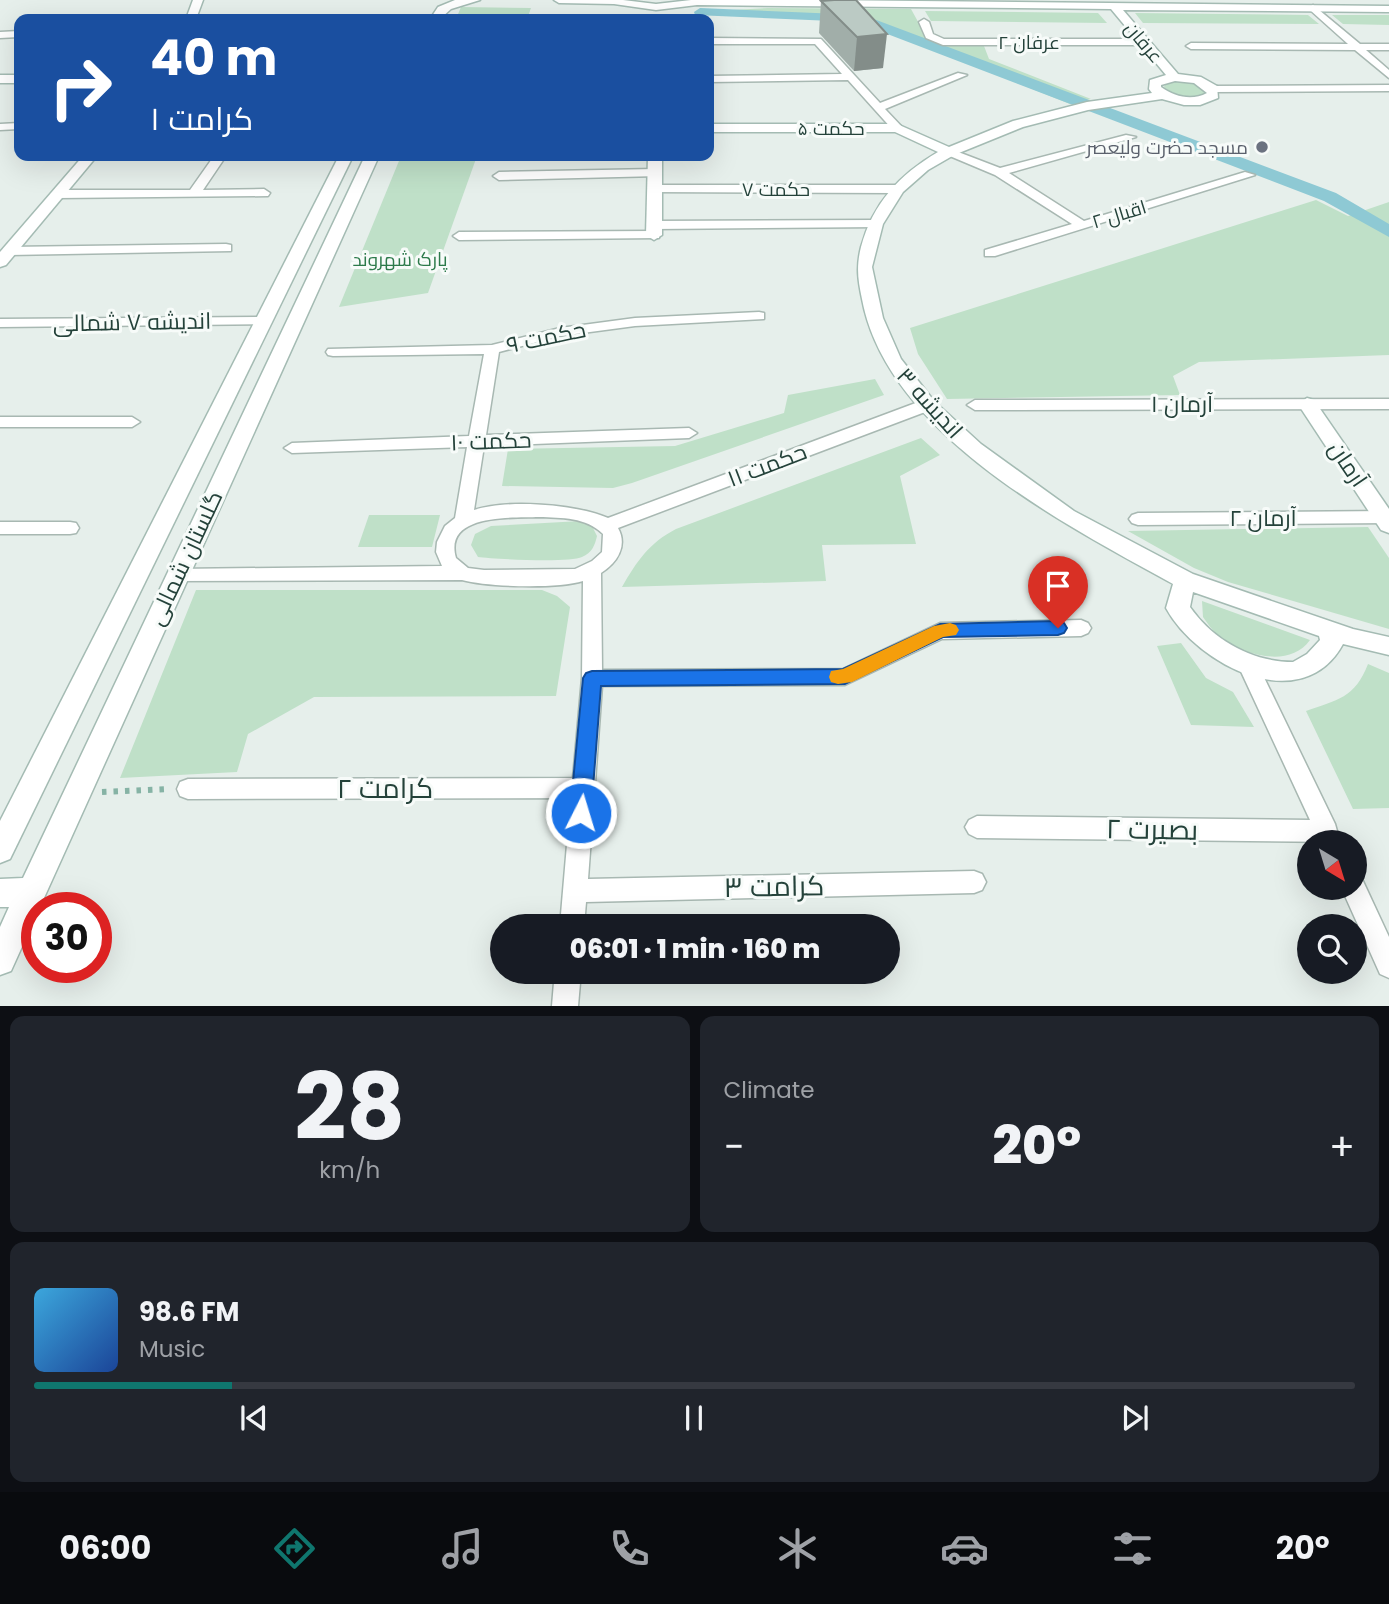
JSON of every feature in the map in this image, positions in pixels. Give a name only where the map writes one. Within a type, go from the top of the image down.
[{"type":"main road","points":[[438,14],[445,7],[475,0]]},
{"type":"main road","points":[[559,0],[613,1],[657,6],[698,1],[736,1],[1389,9]]},
{"type":"main road","points":[[657,6],[657,14]]},
{"type":"main road","name":"عرفان","points":[[1114,6],[1174,77]]},
{"type":"main road","points":[[1163,95],[1155,89],[1154,83],[1174,77],[1198,80],[1213,89]]},
{"type":"main road","name":"اندیشه ۳","points":[[1213,89],[1214,95],[1200,101],[1185,101],[1163,95],[1087,106],[1018,124],[949,152],[923,167],[897,188],[875,224],[864,267],[874,318],[892,360],[927,405],[974,449],[1066,516],[1185,580],[1330,630],[1389,646]]},
{"type":"main road","name":"حکمت ۵","points":[[714,128],[897,128],[949,152]]},
{"type":"main road","points":[[5,257],[86,161]]},
{"type":"main road","name":"گلستان شمالی","points":[[0,850],[344,161]]},
{"type":"main road","name":"گلستان شمالی","points":[[31,892],[370,161]]},
{"type":"main road","points":[[654,230],[655,161]]},
{"type":"main road","points":[[264,321],[295,321]]},
{"type":"main road","name":"آرمان","points":[[1307,404],[1387,520]]},
{"type":"main road","points":[[1185,580],[1178,608],[1191,629],[1223,653],[1248,665],[1293,672],[1320,658],[1332,642],[1330,630]]},
{"type":"main road","points":[[0,893],[21,892]]},
{"type":"main road","name":"گلستان شمالی","points":[[0,960],[21,914]]},
{"type":"street","points":[[1313,8],[1389,75]]},
{"type":"street","name":"عرفان ۲","points":[[924,22],[929,36],[943,42],[1144,42]]},
{"type":"street","points":[[714,41],[818,41],[897,128]]},
{"type":"street","points":[[1191,46],[1389,47]]},
{"type":"street","points":[[878,108],[962,75]]},
{"type":"street","points":[[714,79],[851,77]]},
{"type":"street","points":[[1213,89],[1389,88]]},
{"type":"street","points":[[999,172],[1130,137]]},
{"type":"street","points":[[949,152],[999,172],[1082,225]]},
{"type":"street","points":[[195,192],[217,161]]},
{"type":"street","points":[[499,176],[654,173]]},
{"type":"street","name":"اقبال ۲","points":[[990,253],[1249,175]]},
{"type":"street","name":"حکمت ۷","points":[[654,189],[897,188]]},
{"type":"street","points":[[58,194],[264,193]]},
{"type":"street","points":[[458,236],[875,224]]},
{"type":"street","points":[[5,257],[226,248]]},
{"type":"street","name":"حکمت ۹","points":[[333,352],[492,349],[560,332],[635,321],[759,316]]},
{"type":"street","name":"اندیشه ۷ شمالی","points":[[0,323],[264,321]]},
{"type":"street","points":[[463,522],[492,349]]},
{"type":"street","name":"آرمان ۱","points":[[975,405],[1389,404]]},
{"type":"street","name":"حکمت ۱۱","points":[[607,525],[927,405]]},
{"type":"street","points":[[0,422],[132,422]]},
{"type":"street","name":"حکمت ۱۰","points":[[292,448],[689,433]]},
{"type":"street","points":[[177,576],[461,573],[471,576],[576,576],[592,571],[605,562],[614,547],[612,532],[607,525],[583,513],[483,513],[463,522],[449,536],[445,552],[447,560],[461,573]]},
{"type":"street","name":"آرمان ۲","points":[[1138,519],[1387,520]]},
{"type":"street","points":[[0,528],[70,528]]},
{"type":"street","points":[[573,914],[592,678],[592,571]]},
{"type":"street","points":[[592,678],[845,677],[940,631],[1081,628]]},
{"type":"street","points":[[1248,665],[1326,830]]},
{"type":"street","name":"کرامت ۲","points":[[188,789],[583,788]]},
{"type":"street","name":"بصیرت ۲","points":[[976,827],[1297,836]]},
{"type":"street","name":"کرامت ۳","points":[[574,891],[974,882]]},
{"type":"street","points":[[1361,900],[1380,929],[1389,965]]},
{"type":"street","points":[[565,1006],[567,984]]},
{"type":"path","points":[[77,793],[188,789]]},
{"type":"green space","points":[[461,7],[531,8],[529,14],[458,14]]},
{"type":"green space","points":[[768,8],[911,9],[927,38],[947,46],[984,46],[989,59],[1091,99],[1070,104],[850,16],[717,16],[714,11]]},
{"type":"green space","points":[[925,11],[1098,13],[1107,23],[931,21]]},
{"type":"green space","points":[[1135,13],[1308,15],[1319,24],[1143,23]]},
{"type":"green space","points":[[1332,15],[1389,15],[1389,25],[1343,24]]},
{"type":"green space","points":[[1176,80],[1196,83],[1207,93],[1185,96],[1164,87],[1166,82]]},
{"type":"green space","name":"پارک شهروند","points":[[399,161],[475,161],[428,293],[339,307]]},
{"type":"green space","points":[[1316,200],[1348,216],[1389,202],[1389,355],[1199,362],[1173,376],[1180,395],[947,399],[918,354],[910,328]]},
{"type":"green space","points":[[875,379],[884,395],[632,483],[613,488],[502,486],[508,449],[675,446],[784,413],[788,395]]},
{"type":"green space","points":[[921,438],[940,455],[900,476],[916,544],[822,545],[826,581],[622,587],[644,554],[658,540],[676,529]]},
{"type":"green space","points":[[369,515],[440,515],[432,547],[358,547]]},
{"type":"green space","points":[[581,521],[592,526],[597,536],[591,551],[575,559],[478,557],[471,545],[475,534],[491,526]]},
{"type":"green space","points":[[1368,527],[1389,558],[1389,629],[1228,582],[1194,568],[1128,531]]},
{"type":"green space","points":[[196,590],[542,590],[557,596],[570,607],[556,696],[314,697],[248,734],[237,772],[120,778]]},
{"type":"green space","points":[[1202,601],[1310,640],[1301,649],[1280,656],[1243,650],[1221,638],[1211,628],[1203,617]]},
{"type":"green space","points":[[1181,643],[1206,678],[1233,692],[1254,727],[1191,725],[1157,646]]},
{"type":"green space","points":[[1368,664],[1389,673],[1389,808],[1353,809],[1306,711],[1336,700],[1351,691]]},
{"type":"building","points":[[856,0],[887,34],[857,37],[821,1]]},
{"type":"waterway","points":[[700,12],[858,18],[1330,197],[1389,232]]},
{"type":"slow traffic","points":[[838,677],[845,677],[940,631],[950,630]]},
{"type":"place","name":"مسجد حضرت ولیعصر","points":[[1262,147]]},
{"type":"route","points":[[581,813],[592,678],[845,677],[940,631],[1058,628]]}]
